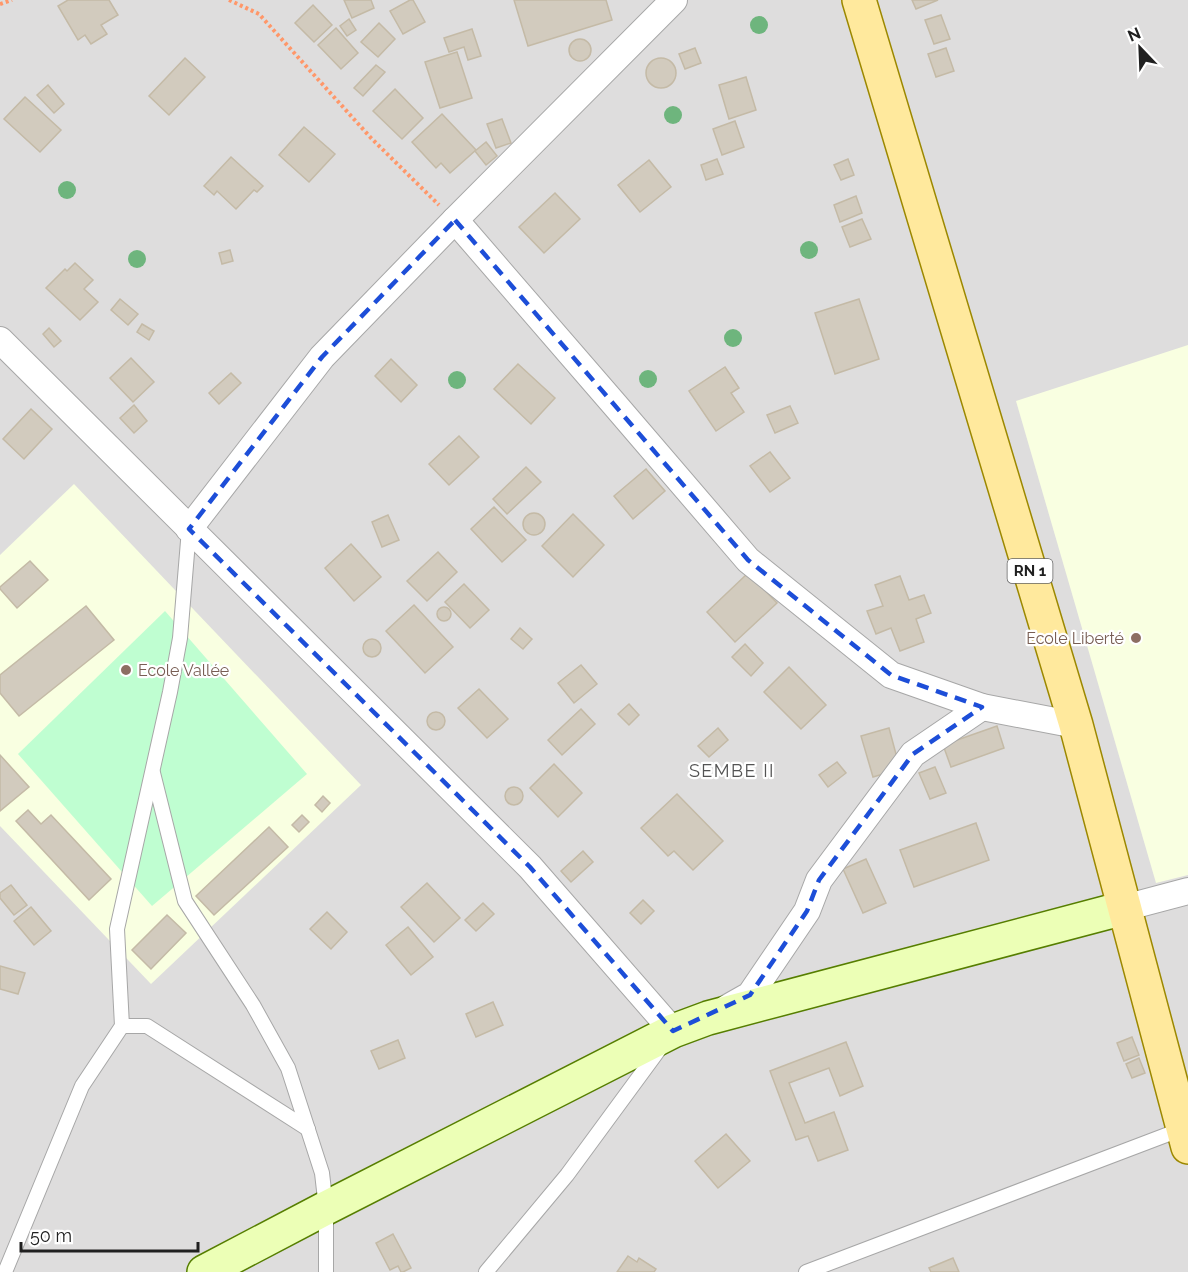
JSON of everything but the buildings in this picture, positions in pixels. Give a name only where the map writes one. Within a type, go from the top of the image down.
[{"type":"main road","name":"RN 1","points":[[859,0],[1077,725],[1185,1138]]},
{"type":"main road","points":[[204,1272],[673,1031],[708,1018],[1124,908]]},
{"type":"street","points":[[189,529],[322,357],[674,0]]},
{"type":"street","points":[[455,220],[748,560],[891,675],[982,707],[1077,725]]},
{"type":"street","points":[[0,340],[530,867],[673,1031]]},
{"type":"street","points":[[708,1018],[750,995],[807,911],[819,880],[913,754],[982,707]]},
{"type":"street","points":[[1124,908],[1188,891]]},
{"type":"lane","points":[[5,1272],[82,1086],[122,1026],[117,929],[180,638],[189,529]]},
{"type":"lane","points":[[152,771],[185,901],[253,1005],[288,1068],[322,1173],[326,1208],[326,1272]]},
{"type":"lane","points":[[122,1026],[147,1026],[308,1129]]},
{"type":"lane","points":[[486,1272],[567,1175],[673,1031]]},
{"type":"lane","points":[[806,1272],[1185,1138]]},
{"type":"path","points":[[0,4],[12,0]]},
{"type":"path","points":[[229,0],[259,14],[371,138],[455,220]]},
{"type":"highlighted area","points":[[455,220],[748,560],[891,675],[982,707],[913,754],[819,880],[807,911],[750,995],[673,1031],[530,867],[189,529],[322,357]]},
{"type":"shaded area","points":[[0,0],[1188,0],[1188,1272],[0,1272]]},
{"type":"shaded area","name":"Ecole Liberté","points":[[1188,345],[1188,875],[1156,883],[1016,401]]},
{"type":"shaded area","name":"Ecole Vallée","points":[[74,484],[361,785],[151,984],[0,826],[0,555]]},
{"type":"green space","points":[[165,611],[307,774],[152,906],[18,754]]},
{"type":"place","name":"Ecole Liberté","points":[[1136,638]]},
{"type":"place","name":"Ecole Vallée","points":[[126,670]]},
{"type":"district","name":"SEMBE II","points":[[732,771]]}]
